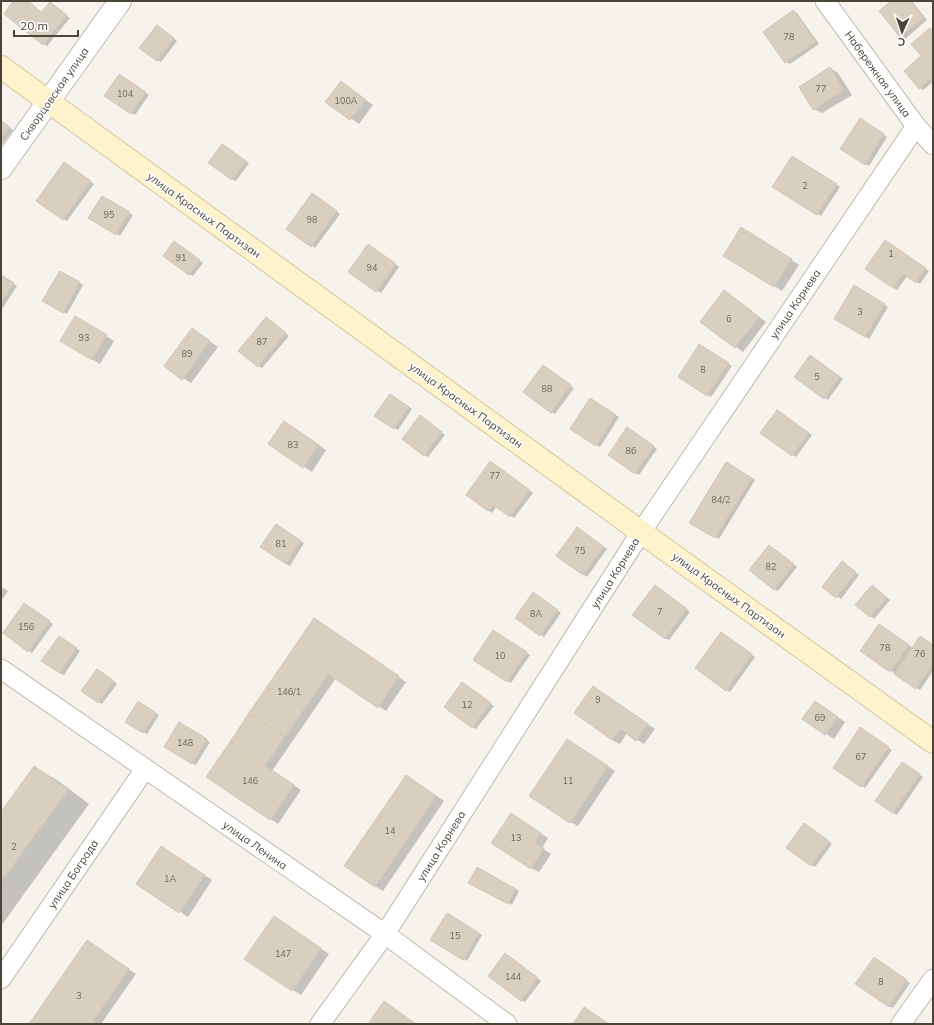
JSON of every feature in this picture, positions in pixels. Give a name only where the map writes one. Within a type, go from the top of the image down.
[{"type":"main road","name":"улица Красных Партизан","points":[[1,67],[933,742]]},
{"type":"street","name":"Скворцовская улица","points":[[1,168],[120,1]]},
{"type":"street","name":"Набережная улица","points":[[825,1],[916,126],[933,145]]},
{"type":"street","name":"улица Корнева","points":[[320,1024],[385,934],[641,532],[916,126]]},
{"type":"street","name":"улица Ленина","points":[[1,668],[385,934],[507,1024]]},
{"type":"street","name":"улица Бограда","points":[[1,979],[145,768]]},
{"type":"street","points":[[901,1024],[933,980]]},
{"type":"building","points":[[13,1],[28,1],[41,12],[50,2],[67,15],[43,45],[4,14]]},
{"type":"building","points":[[891,1],[911,1],[924,18],[900,37],[879,11]]},
{"type":"building","points":[[793,10],[816,42],[785,63],[763,32]]},
{"type":"building","points":[[157,25],[174,38],[157,61],[139,48]]},
{"type":"building","points":[[930,28],[933,32],[933,77],[919,89],[904,71],[921,56],[911,44]]},
{"type":"building","points":[[830,67],[844,90],[813,110],[799,87]]},
{"type":"building","points":[[119,74],[146,92],[131,114],[104,96]]},
{"type":"building","points":[[341,81],[366,100],[350,120],[325,102]]},
{"type":"building","points":[[860,118],[884,134],[865,165],[840,149]]},
{"type":"building","points":[[1,121],[10,127],[1,139]]},
{"type":"building","points":[[222,144],[246,161],[232,180],[208,163]]},
{"type":"building","points":[[792,156],[837,184],[817,215],[772,187]]},
{"type":"building","points":[[64,162],[91,181],[63,220],[36,201]]},
{"type":"building","points":[[312,193],[337,211],[311,247],[286,229]]},
{"type":"building","points":[[102,196],[130,212],[116,235],[88,218]]},
{"type":"building","points":[[741,227],[792,259],[774,287],[723,256]]},
{"type":"building","points":[[885,240],[926,268],[916,283],[903,274],[893,288],[865,269]]},
{"type":"building","points":[[174,241],[200,260],[189,275],[163,256]]},
{"type":"building","points":[[368,244],[396,264],[376,292],[348,272]]},
{"type":"building","points":[[60,271],[80,282],[63,313],[42,301]]},
{"type":"building","points":[[1,275],[14,283],[1,303]]},
{"type":"building","points":[[854,285],[885,304],[865,337],[834,319]]},
{"type":"building","points":[[724,290],[759,317],[735,348],[700,322]]},
{"type":"building","points":[[75,316],[107,335],[92,360],[60,341]]},
{"type":"building","points":[[266,317],[286,333],[258,367],[238,351]]},
{"type":"building","points":[[192,328],[210,341],[182,380],[164,366]]},
{"type":"building","points":[[699,344],[729,363],[707,396],[678,377]]},
{"type":"building","points":[[810,355],[840,377],[824,399],[794,377]]},
{"type":"building","points":[[543,365],[571,385],[551,413],[523,392]]},
{"type":"building","points":[[390,394],[409,407],[394,429],[374,416]]},
{"type":"building","points":[[590,398],[616,415],[596,446],[570,429]]},
{"type":"building","points":[[777,410],[809,433],[792,456],[760,433]]},
{"type":"building","points":[[420,415],[442,432],[424,456],[402,439]]},
{"type":"building","points":[[284,421],[319,445],[303,468],[268,444]]},
{"type":"building","points":[[627,427],[654,446],[635,474],[608,455]]},
{"type":"building","points":[[490,461],[530,490],[510,517],[493,505],[488,511],[466,495]]},
{"type":"building","points":[[726,462],[752,478],[715,538],[689,523]]},
{"type":"building","points":[[276,524],[301,541],[286,564],[260,547]]},
{"type":"building","points":[[577,527],[604,547],[583,575],[556,556]]},
{"type":"building","points":[[769,545],[794,564],[774,590],[749,570]]},
{"type":"building","points":[[842,561],[856,572],[836,598],[822,587]]},
{"type":"building","points":[[655,585],[687,609],[665,639],[632,615]]},
{"type":"building","points":[[872,585],[887,598],[870,617],[855,605]]},
{"type":"building","points":[[533,592],[558,610],[540,636],[515,618]]},
{"type":"building","points":[[24,603],[50,621],[28,652],[3,633]]},
{"type":"building","points":[[314,618],[399,676],[378,708],[328,674],[285,737],[249,713]]},
{"type":"building","points":[[879,624],[909,645],[890,672],[860,651]]},
{"type":"building","points":[[493,630],[527,652],[507,682],[473,660]]},
{"type":"building","points":[[721,632],[752,654],[726,691],[695,668]]},
{"type":"building","points":[[59,636],[77,648],[60,673],[41,661]]},
{"type":"building","points":[[920,636],[933,645],[933,664],[916,689],[894,674]]},
{"type":"building","points":[[97,669],[114,681],[98,703],[81,691]]},
{"type":"building","points":[[462,682],[491,703],[472,728],[444,707]]},
{"type":"building","points":[[593,686],[648,724],[636,741],[620,729],[612,740],[574,713]]},
{"type":"building","points":[[138,701],[156,713],[143,733],[125,722]]},
{"type":"building","points":[[815,701],[838,717],[825,735],[802,719]]},
{"type":"building","points":[[249,713],[285,737],[265,766],[230,742]]},
{"type":"building","points":[[179,722],[207,739],[192,764],[164,747]]},
{"type":"building","points":[[860,727],[889,747],[861,787],[833,768]]},
{"type":"building","points":[[567,739],[608,766],[570,823],[529,796]]},
{"type":"building","points":[[230,742],[294,785],[270,820],[206,777]]},
{"type":"building","points":[[902,762],[920,774],[893,813],[875,801]]},
{"type":"building","points":[[34,766],[68,790],[1,882],[1,812]]},
{"type":"building","points":[[406,775],[436,796],[375,887],[344,866]]},
{"type":"building","points":[[511,813],[541,833],[535,843],[544,848],[531,869],[491,843]]},
{"type":"building","points":[[804,823],[829,841],[811,866],[786,848]]},
{"type":"building","points":[[161,846],[205,875],[179,913],[136,884]]},
{"type":"building","points":[[477,867],[516,889],[508,904],[468,883]]},
{"type":"building","points":[[447,913],[479,933],[463,960],[430,940]]},
{"type":"building","points":[[274,916],[321,948],[292,991],[244,959]]},
{"type":"building","points":[[87,940],[129,969],[91,1024],[29,1024]]},
{"type":"building","points":[[505,953],[538,978],[521,1001],[488,976]]},
{"type":"building","points":[[874,957],[907,980],[889,1007],[855,984]]},
{"type":"building","points":[[384,1001],[416,1024],[368,1024]]},
{"type":"building","points":[[584,1007],[609,1024],[573,1024]]}]
